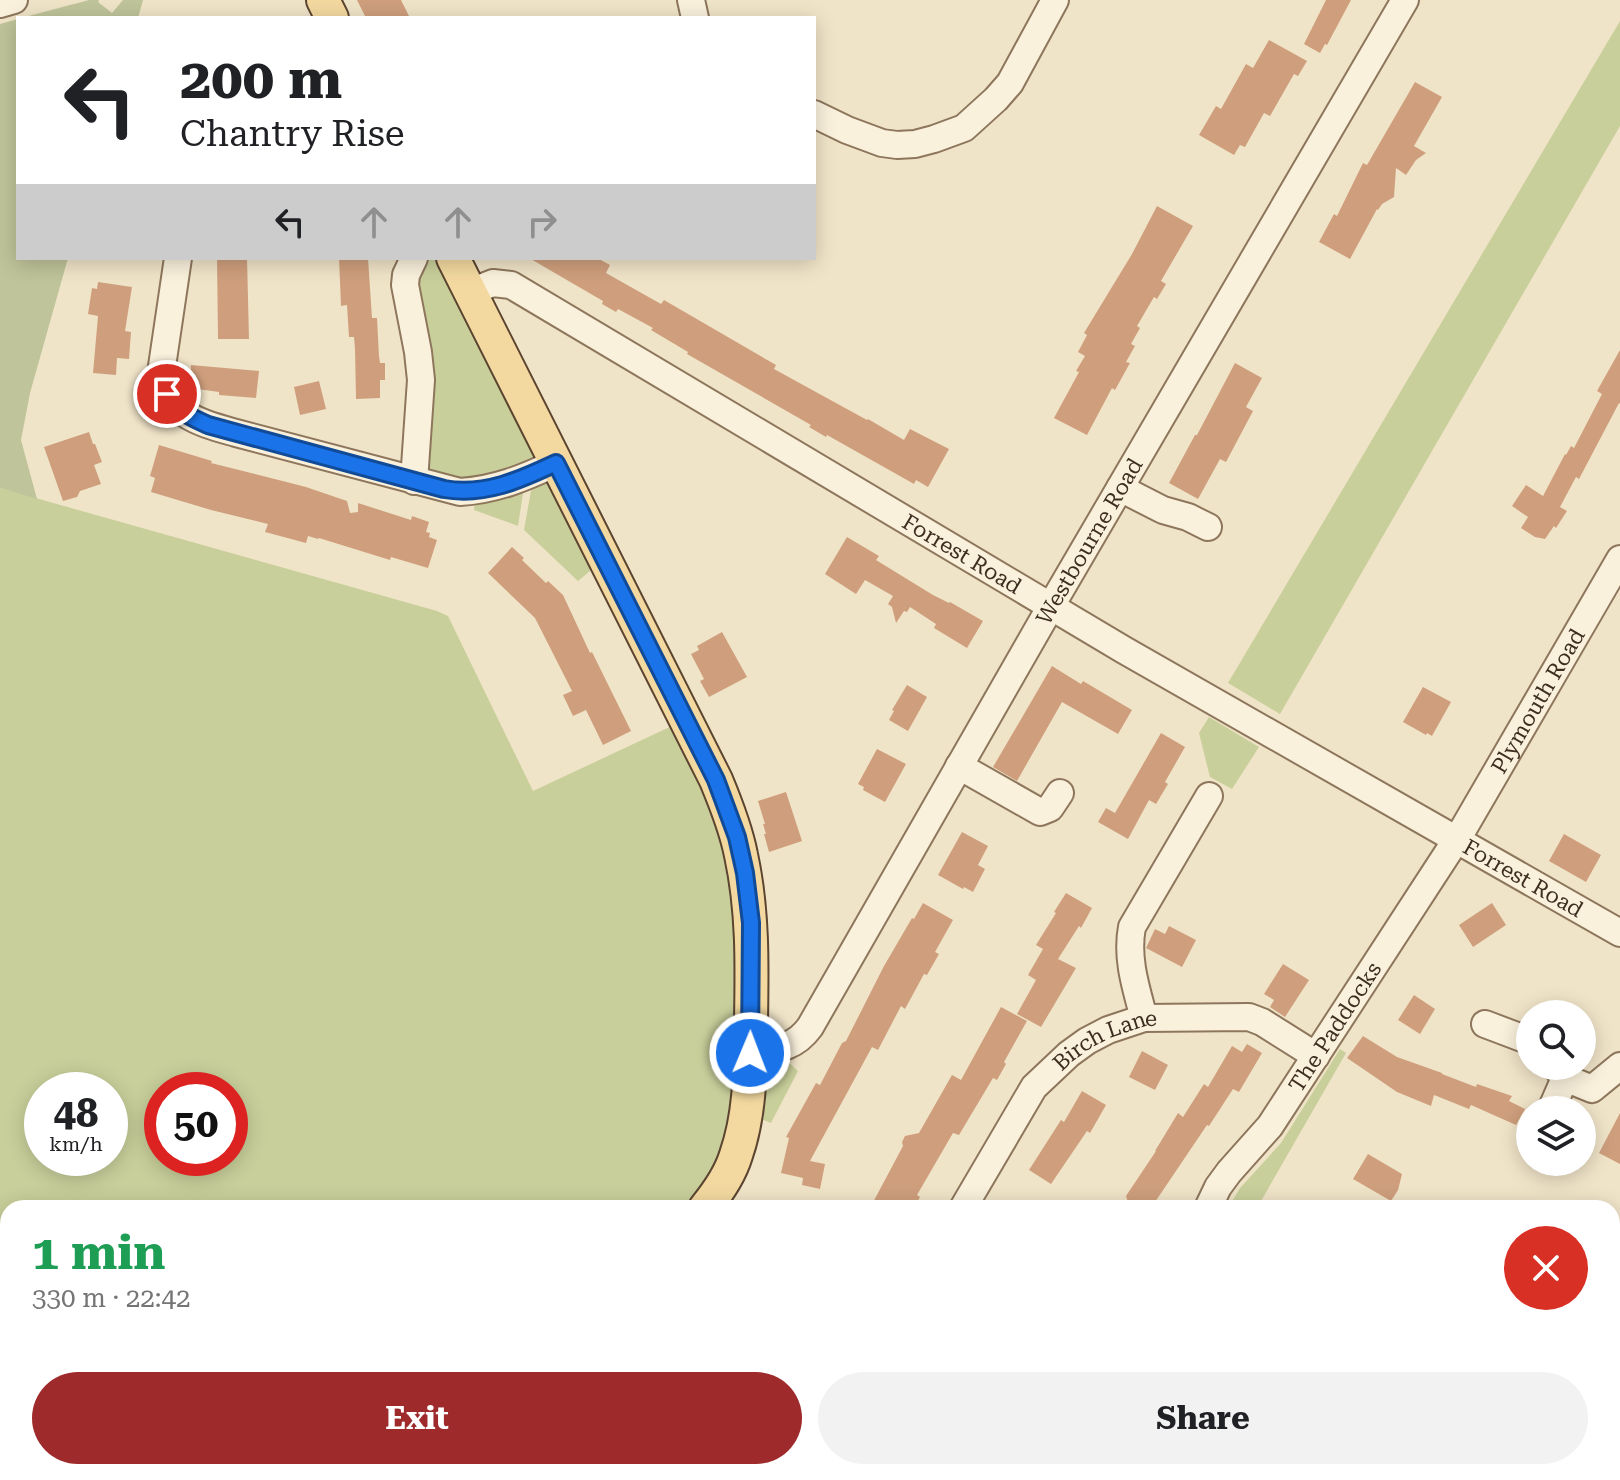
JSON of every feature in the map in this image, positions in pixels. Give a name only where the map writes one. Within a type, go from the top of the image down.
[{"type":"main road","points":[[454,260],[716,780],[734,828],[745,873],[751,923],[748,1105],[736,1157],[711,1200]]},
{"type":"street","points":[[0,4],[14,0]]},
{"type":"street","points":[[816,115],[882,143],[897,145],[915,144],[964,128],[1010,83],[1055,0]]},
{"type":"street","name":"Westbourne Road","points":[[750,1053],[787,1046],[804,1035],[1405,0]]},
{"type":"street","points":[[178,260],[161,373],[163,384],[175,406],[187,416],[208,425],[460,492],[492,489],[556,463]]},
{"type":"street","points":[[413,260],[405,285],[421,380],[414,481]]},
{"type":"street","name":"Forrest Road","points":[[470,292],[493,283],[511,285],[1194,690],[1620,933]]},
{"type":"street","points":[[1120,488],[1163,510],[1208,527]]},
{"type":"street","name":"Plymouth Road","points":[[1455,840],[1612,590],[1620,559]]},
{"type":"street","points":[[959,766],[1040,812],[1050,808],[1060,793]]},
{"type":"street","points":[[1144,1018],[1131,962],[1129,944],[1132,927],[1209,796]]},
{"type":"street","name":"The Paddocks","points":[[1212,1200],[1229,1172],[1270,1126],[1455,840]]},
{"type":"street","name":"Birch Lane","points":[[968,1200],[1034,1087],[1069,1054],[1108,1030],[1144,1018],[1249,1017],[1316,1056]]},
{"type":"street","points":[[1485,1024],[1516,1036]]},
{"type":"street","points":[[1575,1080],[1592,1089],[1620,1066]]},
{"type":"green space","points":[[89,0],[99,0],[112,13],[123,0],[143,0],[139,16],[29,16]]},
{"type":"green space","points":[[16,20],[16,260],[67,260],[30,393],[21,440],[37,499],[0,488],[0,24]]},
{"type":"green space","points":[[1620,21],[1620,126],[1280,714],[1228,683]]},
{"type":"green space","points":[[424,260],[441,260],[537,448],[534,462],[492,480],[440,479],[429,470],[415,304],[421,264]]},
{"type":"green space","points":[[532,485],[552,485],[596,566],[578,581],[524,530]]},
{"type":"green space","points":[[524,487],[518,526],[474,510],[475,499]]},
{"type":"green space","points":[[0,488],[448,616],[533,791],[676,724],[726,841],[737,921],[734,1113],[718,1168],[696,1200],[0,1200]]},
{"type":"green space","points":[[1209,717],[1259,747],[1232,789],[1210,777],[1199,733]]},
{"type":"green space","points":[[1340,1049],[1346,1053],[1262,1200],[1233,1200],[1281,1143]]},
{"type":"green space","points":[[786,1060],[798,1071],[771,1123],[761,1119],[763,1092],[772,1070]]},
{"type":"building","points":[[357,0],[401,0],[409,16],[365,16]]},
{"type":"building","points":[[1326,0],[1351,0],[1320,53],[1304,44]]},
{"type":"building","points":[[1269,40],[1307,61],[1298,76],[1294,74],[1270,116],[1264,113],[1245,147],[1240,145],[1234,155],[1199,135],[1216,106],[1221,109],[1246,64],[1253,68]]},
{"type":"building","points":[[1415,82],[1442,97],[1414,146],[1426,153],[1416,160],[1406,175],[1396,168],[1394,197],[1377,209],[1350,259],[1319,242],[1334,214],[1337,216],[1363,163],[1367,165]]},
{"type":"building","points":[[1157,206],[1193,226],[1161,281],[1166,284],[1157,299],[1154,297],[1137,326],[1140,328],[1131,344],[1135,346],[1126,362],[1130,363],[1115,390],[1112,388],[1087,435],[1054,418],[1085,356],[1078,352],[1087,335],[1084,333]]},
{"type":"building","points":[[217,260],[247,260],[249,339],[218,339]]},
{"type":"building","points":[[339,260],[368,260],[372,318],[377,318],[380,363],[385,363],[385,380],[380,380],[380,398],[356,399],[354,337],[349,337],[347,305],[341,306]]},
{"type":"building","points":[[532,260],[601,260],[610,265],[606,273],[661,304],[664,300],[776,365],[774,369],[867,420],[904,440],[910,429],[949,449],[928,487],[916,480],[914,484],[809,427],[811,425],[687,354],[651,330],[653,328],[602,304],[603,301]]},
{"type":"building","points":[[98,282],[132,287],[125,331],[131,332],[129,359],[117,358],[116,375],[93,373],[98,316],[88,314],[92,288],[97,289]]},
{"type":"building","points":[[1620,350],[1620,404],[1560,507],[1567,511],[1545,539],[1535,537],[1521,528],[1528,517],[1512,506],[1526,485],[1543,496],[1565,454],[1571,446],[1574,448],[1602,394],[1597,391]]},
{"type":"building","points":[[1235,363],[1262,378],[1246,407],[1253,411],[1226,462],[1220,459],[1198,499],[1169,483]]},
{"type":"building","points":[[191,365],[259,371],[256,398],[219,395],[219,392],[190,388]]},
{"type":"building","points":[[319,381],[326,409],[300,415],[294,387]]},
{"type":"building","points":[[89,432],[102,462],[94,465],[101,484],[63,501],[44,447]]},
{"type":"building","points":[[159,445],[211,463],[306,487],[347,501],[350,513],[358,512],[358,503],[411,520],[412,516],[429,522],[426,532],[437,540],[428,568],[319,538],[308,536],[306,543],[265,532],[268,524],[151,492],[155,478],[150,476]]},
{"type":"building","points":[[847,537],[879,556],[876,560],[983,621],[967,648],[934,628],[936,624],[910,607],[896,623],[892,607],[888,604],[893,596],[865,580],[856,594],[825,574]]},
{"type":"building","points":[[512,547],[546,583],[548,581],[563,595],[631,731],[603,745],[586,710],[573,716],[563,695],[572,691],[535,618],[488,573]]},
{"type":"building","points":[[722,632],[747,677],[709,697],[691,654],[699,650],[697,646]]},
{"type":"building","points":[[1052,666],[1132,710],[1118,734],[1062,702],[1017,781],[993,767]]},
{"type":"building","points":[[907,685],[927,697],[908,731],[889,720]]},
{"type":"building","points":[[1423,687],[1451,702],[1432,736],[1403,722]]},
{"type":"building","points":[[1161,733],[1185,747],[1156,804],[1149,800],[1128,839],[1098,822],[1106,808],[1115,813]]},
{"type":"building","points":[[877,749],[906,764],[885,802],[858,784]]},
{"type":"building","points":[[786,792],[802,841],[769,852],[758,801]]},
{"type":"building","points":[[962,832],[988,846],[978,865],[985,869],[973,892],[938,875]]},
{"type":"building","points":[[1564,834],[1601,855],[1586,882],[1549,861]]},
{"type":"building","points":[[1066,893],[1092,908],[1058,959],[1076,968],[1041,1027],[1017,1014],[1036,980],[1028,975],[1043,949],[1036,945]]},
{"type":"building","points":[[923,903],[953,920],[935,952],[939,954],[905,1009],[901,1006],[878,1050],[872,1047],[810,1161],[825,1164],[820,1189],[802,1185],[803,1178],[781,1173],[789,1138],[786,1137],[816,1083],[820,1085],[842,1043],[846,1041],[884,966]]},
{"type":"building","points":[[1492,903],[1506,925],[1473,947],[1459,925]]},
{"type":"building","points":[[1169,926],[1196,940],[1182,967],[1146,948],[1155,929],[1165,934]]},
{"type":"building","points":[[1283,964],[1309,980],[1285,1017],[1270,1007],[1274,1000],[1264,994]]},
{"type":"building","points":[[1414,995],[1435,1009],[1420,1034],[1398,1020]]},
{"type":"building","points":[[1001,1007],[1027,1021],[997,1080],[993,1078],[959,1135],[953,1133],[917,1195],[918,1200],[874,1200],[903,1146],[905,1136],[919,1133],[952,1075],[961,1080]]},
{"type":"building","points":[[1363,1036],[1397,1057],[1476,1087],[1477,1084],[1512,1096],[1509,1101],[1516,1104],[1516,1125],[1471,1105],[1469,1109],[1434,1095],[1431,1106],[1397,1092],[1347,1058]]},
{"type":"building","points":[[1247,1044],[1262,1053],[1239,1092],[1233,1089],[1156,1200],[1127,1200],[1126,1196],[1178,1113],[1183,1117],[1204,1084],[1208,1087],[1232,1046],[1242,1052]]},
{"type":"building","points":[[1142,1051],[1168,1065],[1155,1090],[1129,1077]]},
{"type":"building","points":[[1082,1091],[1106,1105],[1090,1133],[1087,1131],[1051,1184],[1029,1170]]},
{"type":"building","points":[[1620,1113],[1620,1164],[1599,1153]]},
{"type":"building","points":[[1368,1154],[1402,1174],[1392,1200],[1353,1179]]},
{"type":"route","points":[[167,394],[187,416],[208,425],[460,492],[492,489],[556,463],[716,780],[737,837],[751,923],[750,1053]]}]
